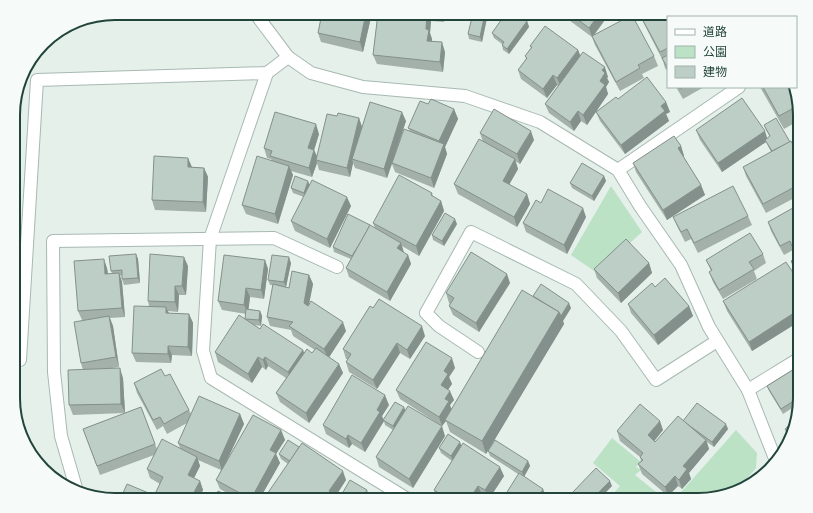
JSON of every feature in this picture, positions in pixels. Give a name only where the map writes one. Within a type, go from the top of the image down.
[{"type":"street","points":[[260,20],[288,57],[310,73],[363,87],[465,96],[540,122],[618,170],[640,206],[680,264],[717,341],[748,390],[774,455]]},
{"type":"street","points":[[288,57],[267,73],[210,239],[203,351],[211,378],[398,493]]},
{"type":"street","points":[[20,360],[37,80],[267,73]]},
{"type":"street","points":[[618,170],[737,88]]},
{"type":"street","points":[[478,352],[439,326],[426,313],[472,232],[576,284],[621,331],[656,380],[717,341]]},
{"type":"street","points":[[75,484],[61,436],[54,372],[53,241],[274,238],[337,267]]},
{"type":"street","points":[[748,390],[793,362]]},
{"type":"green space","points":[[611,186],[642,232],[597,273],[571,255]]},
{"type":"green space","points":[[736,430],[757,453],[756,468],[745,480],[735,486],[705,493],[680,493]]},
{"type":"green space","points":[[612,438],[641,462],[636,467],[641,470],[635,475],[657,493],[614,493],[620,486],[593,463]]},
{"type":"building","points":[[321,20],[365,20],[360,42],[318,33]]},
{"type":"building","points":[[377,20],[427,20],[426,29],[429,30],[427,41],[442,42],[440,62],[373,55]]},
{"type":"building","points":[[471,20],[484,20],[480,37],[468,34]]},
{"type":"building","points":[[501,20],[527,21],[507,49],[502,45],[504,42],[492,33]]},
{"type":"building","points":[[578,20],[595,20],[589,28]]},
{"type":"building","points":[[622,20],[635,20],[654,56],[638,65],[640,68],[616,82],[592,36]]},
{"type":"building","points":[[643,20],[667,20],[667,48],[660,52]]},
{"type":"building","points":[[545,26],[578,50],[557,78],[553,75],[543,89],[518,70],[527,58],[525,56],[532,47],[530,46]]},
{"type":"building","points":[[583,52],[605,67],[602,70],[605,73],[600,81],[605,85],[583,115],[578,111],[570,122],[545,104]]},
{"type":"building","points":[[667,56],[667,67],[662,58]]},
{"type":"building","points":[[647,77],[666,102],[661,106],[665,111],[621,145],[596,112],[616,97],[618,99]]},
{"type":"building","points":[[764,88],[789,88],[793,108],[779,116]]},
{"type":"building","points":[[742,98],[765,131],[718,163],[696,130]]},
{"type":"building","points":[[431,99],[454,109],[439,141],[408,128],[420,101],[428,104]]},
{"type":"building","points":[[370,102],[402,112],[384,169],[352,159]]},
{"type":"building","points":[[494,109],[531,131],[517,154],[480,133]]},
{"type":"building","points":[[275,112],[316,124],[308,148],[314,150],[309,168],[270,156],[272,151],[264,148]]},
{"type":"building","points":[[338,113],[359,118],[347,168],[316,160],[327,114],[337,116]]},
{"type":"building","points":[[776,118],[790,142],[772,151],[765,140],[770,136],[764,125]]},
{"type":"building","points":[[404,129],[444,144],[431,178],[392,163]]},
{"type":"building","points":[[674,136],[681,146],[678,148],[701,185],[663,210],[633,163]]},
{"type":"building","points":[[479,139],[515,159],[503,181],[527,194],[514,217],[454,184]]},
{"type":"building","points":[[791,141],[793,145],[793,188],[763,204],[743,167]]},
{"type":"building","points":[[154,156],[188,158],[188,167],[204,168],[203,202],[152,200]]},
{"type":"building","points":[[257,156],[289,166],[275,214],[242,205]]},
{"type":"building","points":[[582,163],[604,176],[592,196],[570,183]]},
{"type":"building","points":[[399,175],[432,193],[431,195],[441,201],[416,246],[373,223]]},
{"type":"building","points":[[295,176],[308,181],[304,193],[291,188]]},
{"type":"building","points":[[312,180],[347,197],[327,239],[291,221]]},
{"type":"building","points":[[733,186],[748,216],[694,243],[687,229],[681,232],[673,217]]},
{"type":"building","points":[[548,189],[583,208],[564,245],[523,223],[536,200],[541,203]]},
{"type":"building","points":[[793,208],[793,246],[790,241],[780,246],[768,222]]},
{"type":"building","points":[[445,213],[455,219],[442,241],[432,235]]},
{"type":"building","points":[[348,214],[370,225],[352,256],[333,247]]},
{"type":"building","points":[[370,225],[401,243],[397,248],[408,255],[387,292],[346,268]]},
{"type":"building","points":[[750,233],[763,254],[749,262],[754,269],[719,290],[709,272],[712,270],[706,260]]},
{"type":"building","points":[[626,239],[649,263],[618,293],[594,269]]},
{"type":"building","points":[[471,252],[507,274],[476,323],[449,306],[454,298],[446,293]]},
{"type":"building","points":[[136,254],[138,278],[122,279],[122,270],[111,271],[109,256]]},
{"type":"building","points":[[150,254],[184,257],[182,286],[175,286],[175,302],[148,301]]},
{"type":"building","points":[[224,255],[265,260],[261,290],[246,288],[244,305],[218,301]]},
{"type":"building","points":[[272,255],[289,257],[284,282],[268,280]]},
{"type":"building","points":[[104,259],[105,274],[119,273],[122,308],[78,311],[74,261]]},
{"type":"building","points":[[786,262],[793,272],[793,314],[749,342],[723,301]]},
{"type":"building","points":[[292,271],[309,275],[304,303],[308,306],[311,301],[343,322],[324,349],[289,326],[293,322],[267,317],[273,284],[289,288]]},
{"type":"building","points":[[665,278],[689,306],[654,335],[628,304],[652,283],[655,287]]},
{"type":"building","points":[[541,284],[569,303],[561,316],[559,312],[533,296]]},
{"type":"building","points":[[522,290],[559,312],[482,441],[445,420]]},
{"type":"building","points":[[379,299],[422,326],[407,350],[397,343],[373,380],[346,362],[351,354],[343,349],[370,306],[373,308]]},
{"type":"building","points":[[134,306],[166,307],[166,313],[189,314],[188,347],[168,346],[168,354],[132,353]]},
{"type":"building","points":[[246,309],[260,311],[259,320],[245,319]]},
{"type":"building","points":[[239,315],[260,329],[263,324],[303,350],[288,372],[265,357],[263,360],[258,357],[248,374],[215,352]]},
{"type":"building","points":[[109,316],[116,357],[81,363],[74,322]]},
{"type":"building","points":[[426,342],[452,358],[444,371],[448,374],[441,385],[450,391],[445,399],[449,401],[439,417],[396,390]]},
{"type":"building","points":[[316,348],[339,364],[306,413],[276,393],[307,349],[312,353]]},
{"type":"building","points":[[120,368],[121,404],[69,405],[68,370]]},
{"type":"building","points":[[161,369],[165,376],[170,374],[189,410],[164,424],[160,417],[153,420],[134,383]]},
{"type":"building","points":[[793,370],[793,401],[781,409],[767,386]]},
{"type":"building","points":[[352,375],[385,395],[377,410],[380,412],[361,443],[348,435],[346,439],[323,425]]},
{"type":"building","points":[[199,396],[240,414],[219,461],[178,443]]},
{"type":"building","points":[[395,402],[404,407],[393,426],[383,420]]},
{"type":"building","points":[[697,403],[726,424],[712,442],[683,421]]},
{"type":"building","points":[[640,404],[660,421],[648,435],[655,442],[678,416],[706,440],[683,466],[687,469],[679,480],[675,476],[665,487],[638,464],[643,460],[640,457],[643,453],[617,431]]},
{"type":"building","points":[[408,406],[442,426],[409,479],[376,457]]},
{"type":"building","points":[[141,407],[155,444],[97,466],[83,429]]},
{"type":"building","points":[[253,415],[281,430],[270,450],[276,453],[254,493],[240,493],[216,480]]},
{"type":"building","points":[[448,434],[460,442],[451,456],[439,448]]},
{"type":"building","points":[[162,439],[197,457],[188,475],[200,481],[194,493],[158,493],[156,492],[163,477],[147,469]]},
{"type":"building","points":[[288,440],[299,447],[290,461],[279,454]]},
{"type":"building","points":[[495,440],[528,461],[522,472],[488,451]]},
{"type":"building","points":[[302,443],[343,471],[329,491],[332,493],[268,493]]},
{"type":"building","points":[[463,443],[500,467],[485,490],[478,486],[474,493],[438,493],[434,490]]},
{"type":"building","points":[[596,468],[610,481],[598,493],[572,493]]},
{"type":"building","points":[[519,473],[543,489],[540,493],[506,493]]},
{"type":"building","points":[[350,480],[367,490],[365,493],[342,493]]},
{"type":"building","points":[[127,484],[149,493],[123,493]]}]
